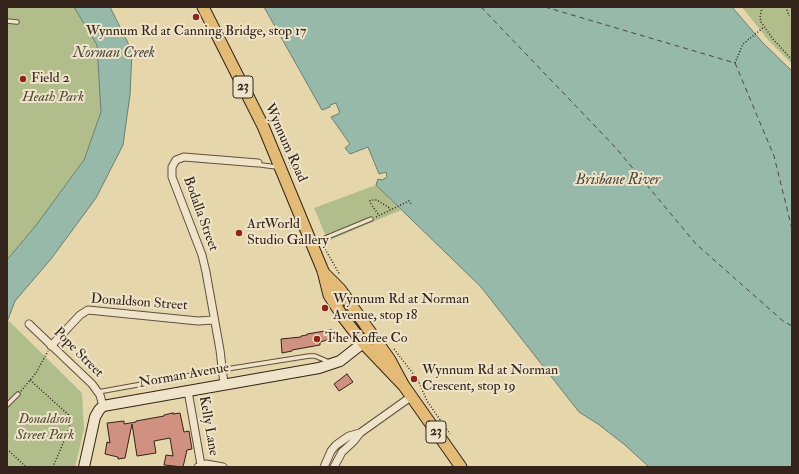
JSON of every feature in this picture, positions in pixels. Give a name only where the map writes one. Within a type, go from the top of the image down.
[{"type":"main road","name":"Wynnum Road","points":[[203,7],[263,126],[280,168],[315,242],[327,290],[333,302],[363,343],[412,396],[461,467]]},
{"type":"main road","name":"Wynnum Road","points":[[323,271],[340,289],[390,360],[404,386]]},
{"type":"main road","name":"Norman Avenue","points":[[363,343],[373,336]]},
{"type":"street","name":"Bodalla Street","points":[[224,384],[204,264],[172,177],[172,167],[176,160],[184,157],[258,163]]},
{"type":"street","name":"Donaldson Street","points":[[51,346],[80,315],[88,310],[198,321],[214,320]]},
{"type":"street","name":"Pope Street","points":[[29,324],[98,392],[103,406]]},
{"type":"street","name":"Norman Avenue","points":[[103,406],[319,368],[334,364],[346,357],[363,343]]},
{"type":"street","name":"Kelly Lane","points":[[188,391],[199,466]]},
{"type":"street","points":[[334,467],[342,452],[360,433],[412,396]]},
{"type":"street","points":[[84,467],[94,420],[97,413],[103,406]]},
{"type":"street","points":[[324,467],[332,449],[336,445],[349,436],[360,433]]},
{"type":"street","points":[[199,466],[208,464],[222,467]]},
{"type":"lane","points":[[7,21],[17,22]]},
{"type":"lane","name":"Bodalla Street","points":[[258,163],[261,165],[280,168]]},
{"type":"lane","points":[[315,242],[371,219]]},
{"type":"lane","name":"Norman Avenue","points":[[98,392],[222,370],[313,356],[334,364]]},
{"type":"lane","points":[[7,406],[18,394]]},
{"type":"path","points":[[762,7],[760,17],[764,28],[792,60]]},
{"type":"path","points":[[786,7],[789,16]]},
{"type":"path","points":[[735,63],[743,44],[764,28]]},
{"type":"path","points":[[282,146],[294,174]]},
{"type":"path","points":[[379,215],[370,201],[377,200],[391,209]]},
{"type":"path","points":[[371,219],[409,201],[412,205]]},
{"type":"path","points":[[315,242],[342,278]]},
{"type":"path","points":[[392,345],[418,380],[428,401],[452,437]]},
{"type":"path","points":[[18,394],[30,380],[51,346]]},
{"type":"path","points":[[30,380],[71,416],[69,429],[53,467]]},
{"type":"path","points":[[7,449],[26,467]]},
{"type":"green space","name":"Heath Park","points":[[7,7],[74,7],[97,45],[101,112],[84,160],[37,224],[7,260]]},
{"type":"green space","points":[[742,7],[792,7],[792,64],[769,41]]},
{"type":"green space","points":[[376,185],[401,210],[328,241],[314,208]]},
{"type":"green space","name":"Donaldson Street Park","points":[[9,321],[82,393],[84,429],[75,467],[7,467],[7,322]]},
{"type":"water","name":"Norman Creek","points":[[74,7],[110,7],[132,51],[130,95],[123,145],[96,198],[51,259],[15,301],[7,322],[7,260],[37,224],[84,160],[101,112],[97,45]]},
{"type":"water","name":"Brisbane River","points":[[264,7],[732,7],[763,43],[792,71],[792,467],[649,467],[625,445],[598,424],[579,412],[481,287],[376,185],[378,179],[382,180],[387,177],[386,172],[379,174],[368,147],[350,154],[345,148],[350,144],[331,117],[340,113],[336,103],[322,110]]},
{"type":"building","points":[[331,330],[336,331],[338,337],[320,342],[320,345],[282,353],[281,339],[301,337],[307,334]]},
{"type":"building","points":[[347,374],[353,382],[339,391],[334,384]]},
{"type":"building","points":[[173,413],[180,413],[184,432],[189,431],[192,449],[187,450],[183,467],[164,465],[166,455],[173,456],[170,438],[154,441],[156,453],[137,456],[132,424],[125,458],[118,459],[118,457],[105,454],[107,442],[110,443],[107,423],[124,421],[124,424]]},
{"type":"ferry route","points":[[481,7],[616,148],[696,244],[783,321],[792,326]]},
{"type":"ferry route","points":[[545,7],[735,63],[774,156],[792,229]]},
{"type":"place","name":"Wynnum Rd at Canning Bridge, stop 17","points":[[196,17]]},
{"type":"place","name":"Field 2","points":[[23,79]]},
{"type":"place","name":"ArtWorld Studio Gallery","points":[[239,233]]},
{"type":"place","name":"Wynnum Rd at Norman Avenue, stop 18","points":[[325,308]]},
{"type":"place","name":"The Koffee Co","points":[[317,339]]},
{"type":"place","name":"Wynnum Rd at Norman Crescent, stop 19","points":[[414,379]]}]
